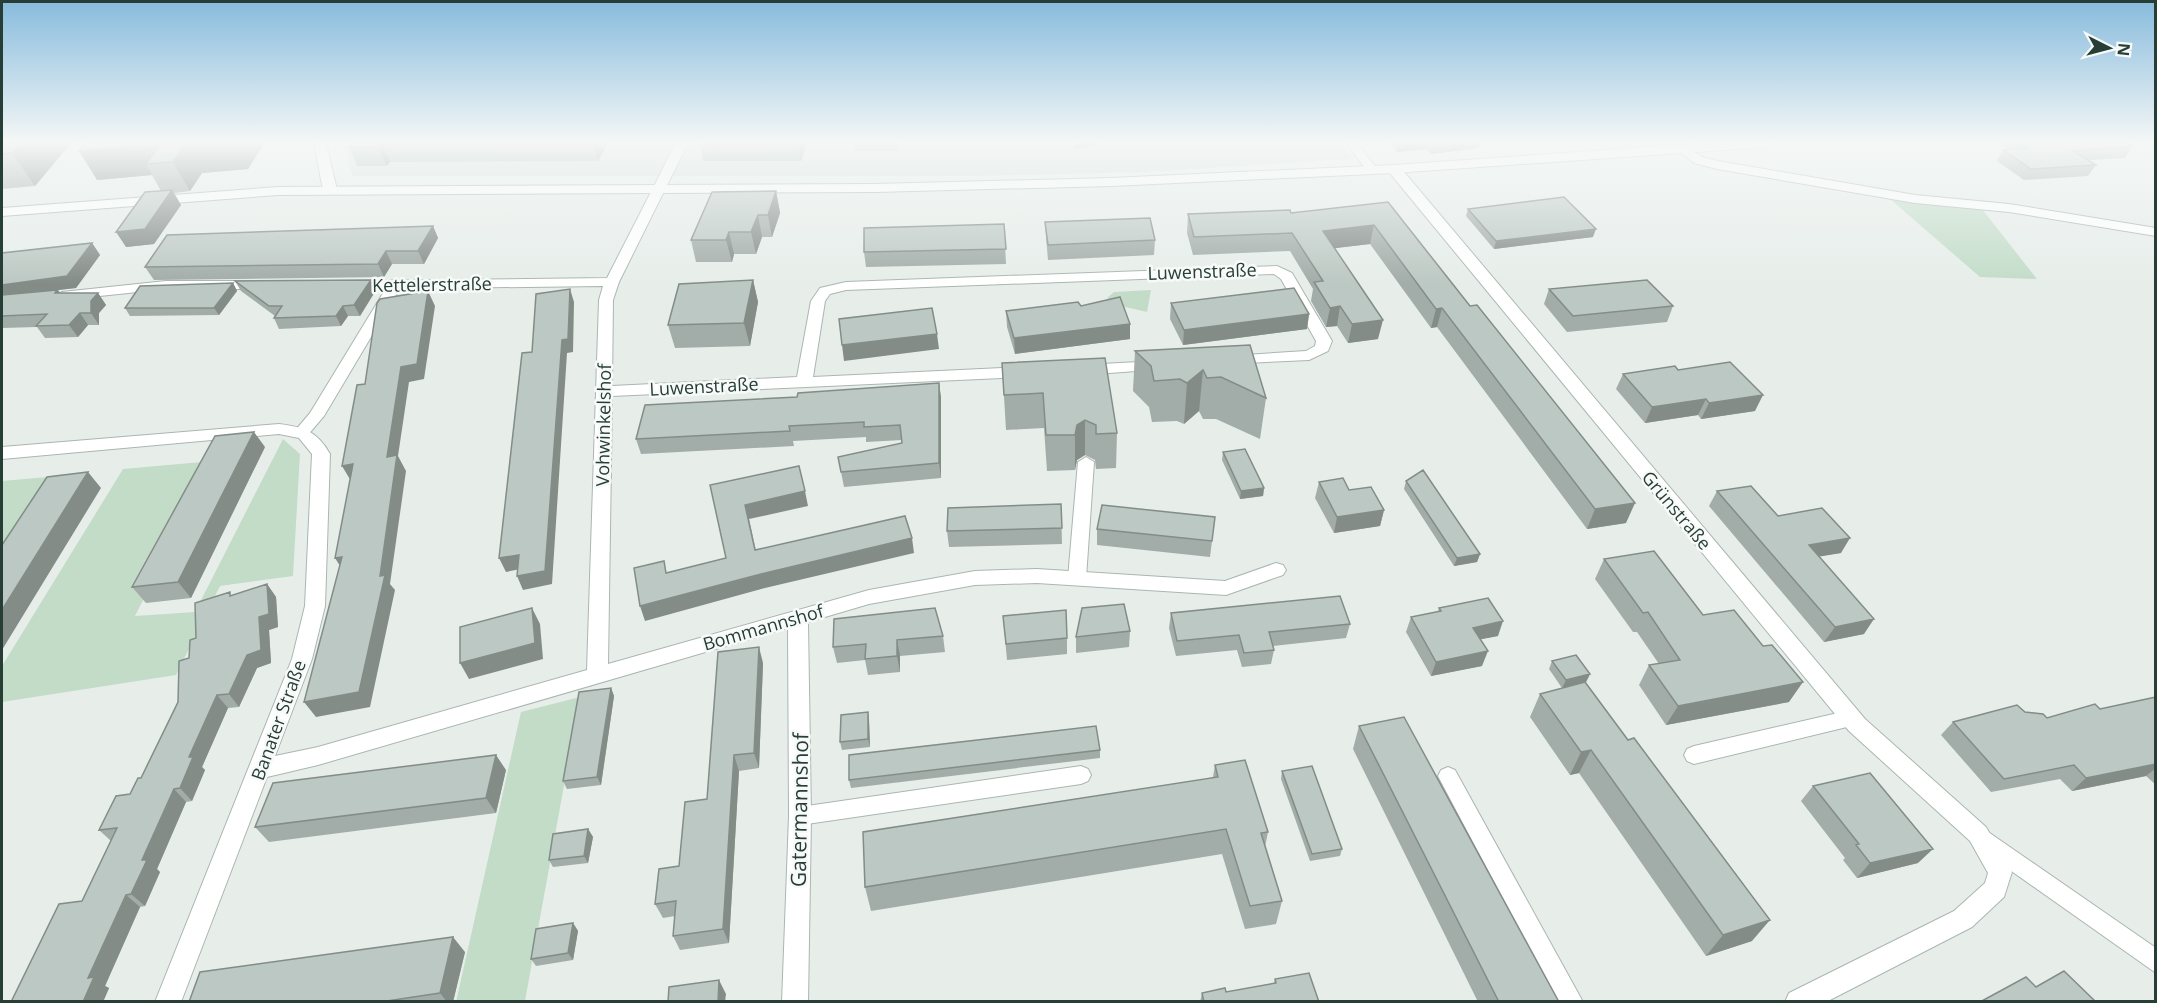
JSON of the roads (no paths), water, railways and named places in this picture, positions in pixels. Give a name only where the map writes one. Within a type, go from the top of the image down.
[{"type":"street","points":[[2,212],[218,194],[362,190]]},
{"type":"street","name":"Vohwinkelshof","points":[[597,675],[606,300],[612,282],[659,190]]},
{"type":"street","name":"Grünstraße","points":[[1411,190],[1851,718],[1978,834],[2000,872],[1995,889],[1963,919],[1798,1002]]},
{"type":"street","points":[[1861,190],[1915,199],[2009,208],[2156,232]]},
{"type":"street","name":"Luwenstraße","points":[[804,381],[818,301],[825,291],[846,286],[1263,269],[1277,270],[1287,276],[1323,341],[1322,348],[1309,355],[1216,362]]},
{"type":"street","name":"Kettelerstraße","points":[[338,285],[612,282]]},
{"type":"street","points":[[49,297],[166,285],[280,285]]},
{"type":"street","points":[[1064,370],[1170,365]]},
{"type":"street","name":"Luwenstraße","points":[[604,391],[1041,371]]},
{"type":"street","points":[[2,453],[252,430],[302,432]]},
{"type":"street","name":"Banater Straße","points":[[168,1002],[261,769],[302,659],[315,606],[321,454],[314,440],[302,432]]},
{"type":"street","name":"Bommannshof","points":[[261,769],[318,756],[869,597],[975,578],[1036,576],[1226,588],[1276,570]]},
{"type":"street","name":"Gatermannshof","points":[[795,1002],[800,816],[798,618]]},
{"type":"lane","points":[[302,432],[316,416],[395,285]]},
{"type":"lane","points":[[1077,578],[1086,462]]},
{"type":"lane","points":[[1694,755],[1851,718]]},
{"type":"lane","points":[[800,816],[1081,775]]},
{"type":"lane","points":[[1448,776],[1571,1002]]},
{"type":"lane","points":[[1978,834],[2156,962]]}]
